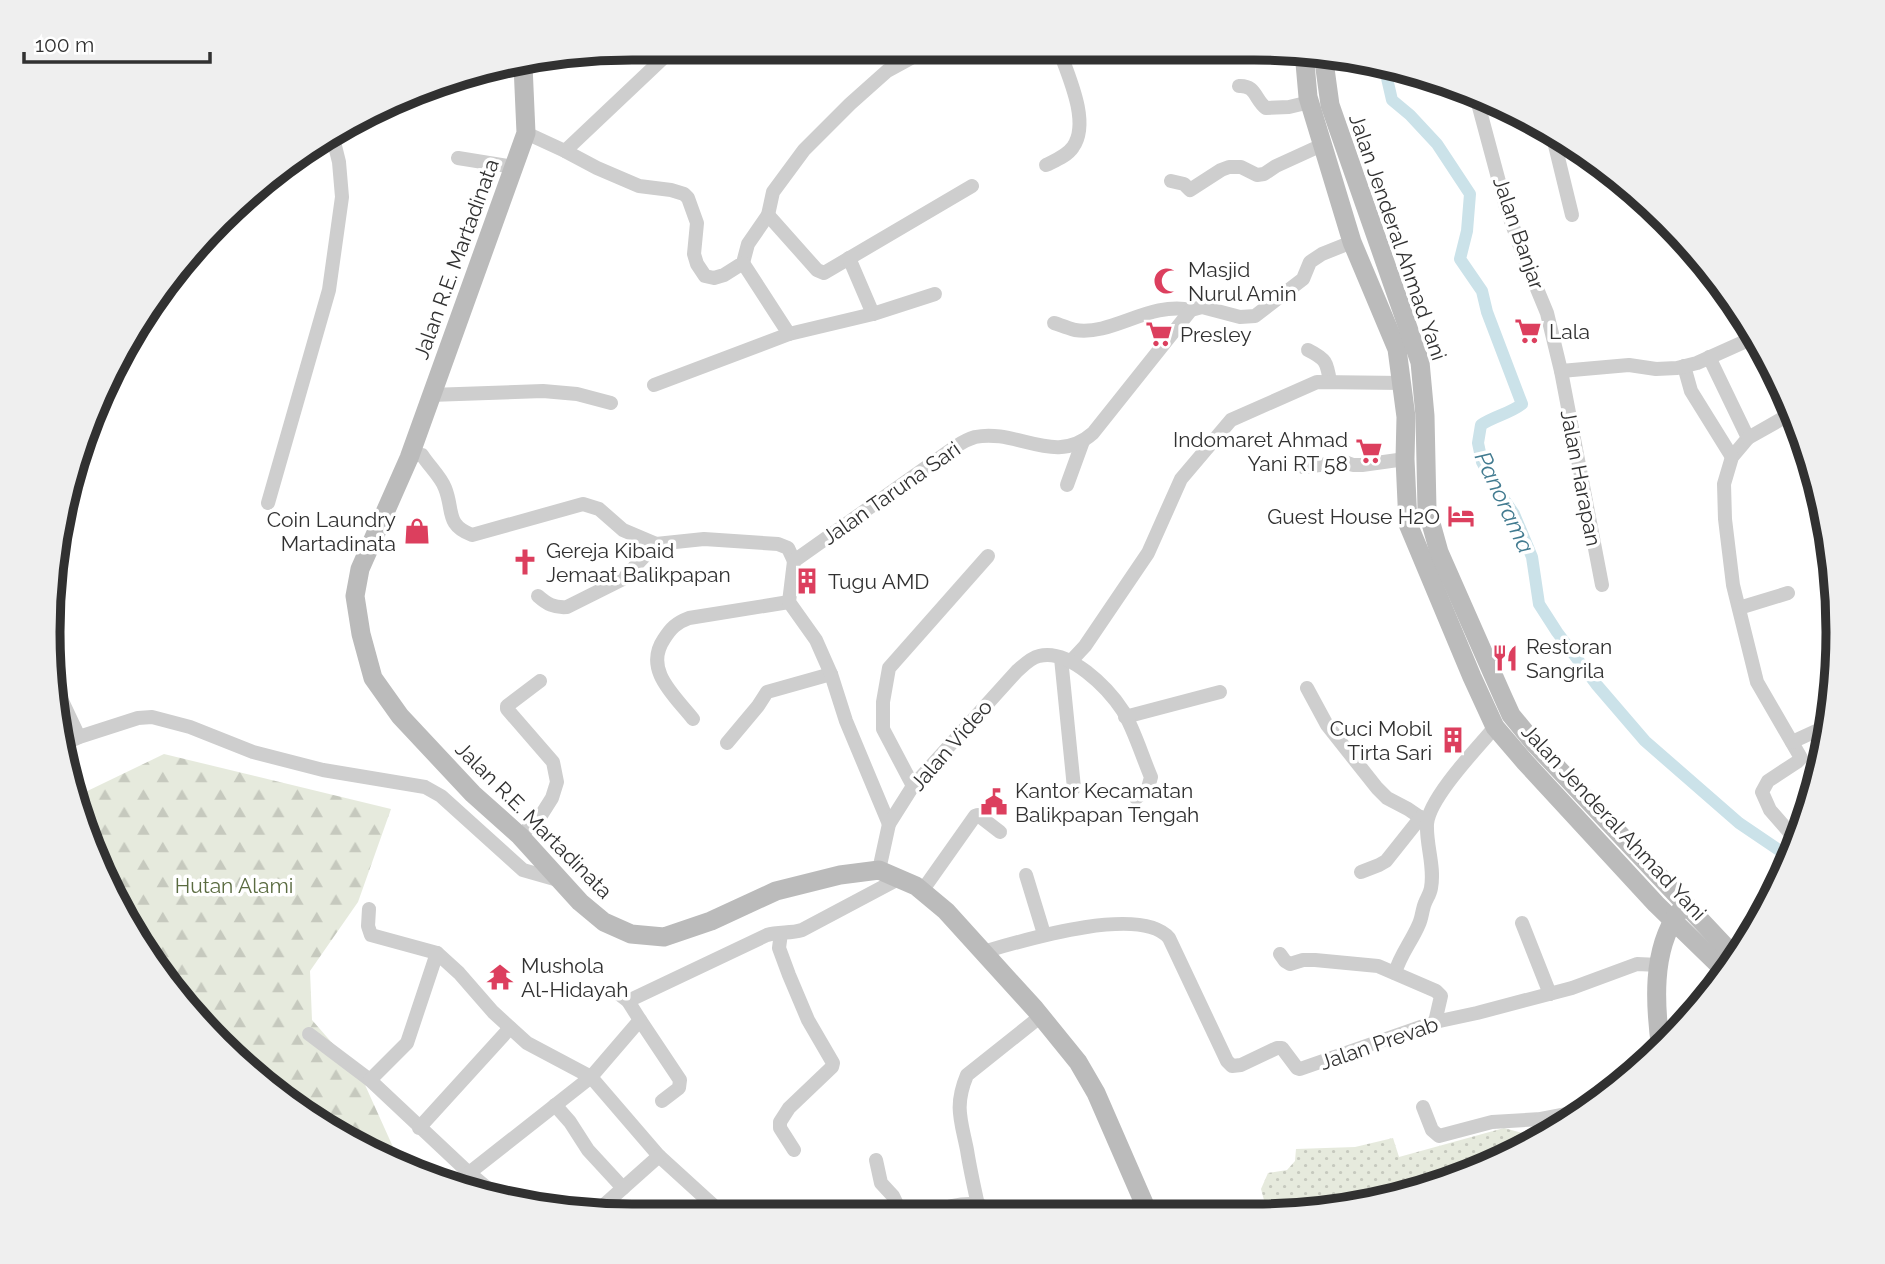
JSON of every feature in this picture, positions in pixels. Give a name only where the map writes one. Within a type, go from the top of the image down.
[{"type":"main road","name":"Jalan Jenderal Ahmad Yani","points":[[1305,62],[1310,102],[1352,242],[1397,349],[1406,417],[1408,524],[1472,677],[1495,727],[1656,904],[1719,965]]},
{"type":"main road","name":"Jalan Jenderal Ahmad Yani","points":[[1324,64],[1330,105],[1420,362],[1425,416],[1427,509],[1439,552],[1511,715],[1534,743],[1729,950]]},
{"type":"main road","name":"Jalan R.E. Martadinata","points":[[523,70],[526,133],[409,458],[360,569],[355,596],[361,634],[373,678],[400,716],[473,794],[520,836],[580,902],[604,922],[631,934],[664,937],[711,921],[776,891],[840,875],[879,870],[922,891],[946,912],[983,952],[1078,1062],[1096,1093],[1144,1204]]},
{"type":"main road","points":[[1322,145],[1341,137]]},
{"type":"main road","points":[[1659,1036],[1656,904],[1668,886]]},
{"type":"main road","points":[[1659,965],[1673,921],[1685,904]]},
{"type":"street","points":[[565,150],[661,60]]},
{"type":"street","points":[[526,133],[639,186],[684,194],[697,223],[694,254],[697,264],[705,276],[714,278],[743,263],[748,244],[768,215],[774,192],[804,150],[887,71],[907,60]]},
{"type":"street","points":[[1046,165],[1069,152],[1079,134],[1075,94],[1063,60]]},
{"type":"street","points":[[1239,86],[1252,89],[1266,108],[1289,107],[1310,102]]},
{"type":"street","name":"Jalan Banjar","points":[[1479,106],[1504,204],[1547,313],[1561,371]]},
{"type":"street","points":[[268,503],[330,290],[342,198],[334,143]]},
{"type":"street","points":[[1171,180],[1184,184],[1190,190],[1229,167],[1241,167],[1260,175],[1322,145]]},
{"type":"street","points":[[1555,146],[1572,215]]},
{"type":"street","points":[[457,158],[514,167]]},
{"type":"street","points":[[768,215],[820,272],[824,273],[972,186]]},
{"type":"street","points":[[1054,323],[1076,330],[1090,330],[1174,307],[1191,310],[1202,307],[1240,317],[1255,316],[1303,279],[1310,262],[1352,242]]},
{"type":"street","points":[[849,258],[873,314]]},
{"type":"street","points":[[743,263],[789,334]]},
{"type":"street","points":[[654,385],[789,334],[873,314],[935,294]]},
{"type":"street","points":[[1067,485],[1083,442],[1191,310]]},
{"type":"street","points":[[1561,371],[1629,365],[1656,369],[1684,366],[1746,341]]},
{"type":"street","points":[[1308,350],[1320,356],[1326,363],[1330,382]]},
{"type":"street","points":[[1709,357],[1748,438]]},
{"type":"street","points":[[1684,366],[1691,391],[1732,457]]},
{"type":"street","name":"Jalan Harapan","points":[[1561,371],[1602,585]]},
{"type":"street","points":[[1066,659],[1085,646],[1148,553],[1181,479],[1228,422],[1313,383],[1403,383]]},
{"type":"street","points":[[430,395],[543,391],[577,394],[611,403]]},
{"type":"street","points":[[1784,418],[1748,438],[1732,457],[1724,484],[1725,519],[1733,585],[1757,682],[1801,758],[1768,781],[1762,792],[1770,810],[1789,832]]},
{"type":"street","name":"Jalan Taruna Sari","points":[[794,561],[971,438],[1007,438],[1056,447],[1074,446],[1083,442]]},
{"type":"street","points":[[409,458],[422,455],[445,487],[454,523],[460,531],[472,536],[583,504],[599,509],[623,530],[656,544],[704,539],[778,544],[788,548],[794,561],[789,603],[816,640],[889,824]]},
{"type":"street","points":[[1303,467],[1345,462],[1362,465],[1405,459]]},
{"type":"street","points":[[538,596],[547,604],[558,608],[567,607],[622,579],[656,544]]},
{"type":"street","points":[[913,786],[883,729],[883,702],[889,668],[988,556]]},
{"type":"street","points":[[1739,608],[1788,593]]},
{"type":"street","points":[[693,719],[661,680],[657,671],[660,643],[670,628],[689,618],[789,603]]},
{"type":"street","name":"Jalan Video","points":[[879,870],[889,824],[913,786],[1017,671],[1042,655],[1066,659]]},
{"type":"street","points":[[1066,659],[1097,680],[1123,711],[1151,777],[1148,788],[1136,798]]},
{"type":"street","points":[[1066,659],[1074,788]]},
{"type":"street","points":[[727,743],[767,692],[831,674]]},
{"type":"street","points":[[520,836],[540,817],[552,798],[557,782],[553,762],[507,709],[507,706],[540,681]]},
{"type":"street","points":[[1307,688],[1327,725],[1377,788],[1387,798],[1424,819]]},
{"type":"street","points":[[1125,717],[1220,692]]},
{"type":"street","points":[[64,705],[79,737]]},
{"type":"street","points":[[70,741],[138,718],[152,717],[190,727],[253,752],[323,770],[425,787],[440,796],[523,870],[560,880]]},
{"type":"street","points":[[1361,872],[1386,861],[1424,819],[1495,727]]},
{"type":"street","points":[[1792,742],[1817,731]]},
{"type":"street","points":[[922,891],[975,816],[978,815],[1000,832]]},
{"type":"street","points":[[1395,972],[1420,922],[1431,890],[1432,864],[1424,819]]},
{"type":"street","points":[[1026,875],[1044,934]]},
{"type":"street","points":[[628,1002],[767,935],[792,934],[802,930],[900,878]]},
{"type":"street","points":[[369,909],[368,926],[371,935],[437,953],[459,973],[493,1012],[527,1043],[591,1077],[659,1156],[712,1204]]},
{"type":"street","points":[[1522,923],[1550,993]]},
{"type":"street","name":"Jalan Prevab","points":[[983,952],[1044,934],[1106,925],[1160,929],[1169,938],[1232,1066],[1241,1065],[1282,1048],[1297,1068],[1304,1069],[1435,1022],[1572,988],[1637,964],[1659,965]]},
{"type":"street","points":[[781,933],[779,948],[789,975],[808,1020],[834,1065],[789,1108],[780,1122],[780,1128],[794,1150]]},
{"type":"street","points":[[370,1080],[407,1043],[437,953]]},
{"type":"street","points":[[1280,954],[1290,964],[1315,960],[1371,965],[1395,972],[1436,991],[1441,996],[1435,1022]]},
{"type":"street","points":[[615,991],[628,1002],[680,1080],[679,1088],[662,1101]]},
{"type":"street","points":[[978,1204],[961,1128],[959,1098],[964,1083],[967,1075],[1041,1016]]},
{"type":"street","points":[[468,1174],[591,1077],[640,1020]]},
{"type":"street","points":[[419,1128],[510,1028]]},
{"type":"street","points":[[309,1034],[370,1080],[481,1184]]},
{"type":"street","points":[[555,1105],[570,1122],[583,1145],[623,1188]]},
{"type":"street","points":[[1423,1107],[1433,1130],[1439,1136],[1492,1122],[1559,1116]]},
{"type":"street","points":[[1541,1119],[1541,1127]]},
{"type":"street","points":[[606,1203],[659,1156]]},
{"type":"street","points":[[876,1160],[881,1183],[897,1204]]},
{"type":"green space","name":"Hutan Alami","points":[[164,754],[391,809],[358,902],[310,971],[312,1020],[361,1076],[393,1147],[390,1150],[346,1128],[283,1086],[227,1037],[202,1009],[178,981],[136,918],[103,851],[83,793]]},
{"type":"green space","points":[[1504,1128],[1526,1135],[1472,1161],[1401,1185],[1328,1200],[1265,1204],[1261,1189],[1268,1173],[1287,1170],[1295,1161],[1296,1149],[1355,1147],[1393,1138],[1399,1157]]},
{"type":"waterway","name":"Panorama","points":[[1386,76],[1392,100],[1437,144],[1470,194],[1467,231],[1460,259],[1482,291],[1487,312],[1522,404],[1481,425],[1478,443],[1482,462],[1514,514],[1532,557],[1539,604],[1596,684],[1645,741],[1739,823],[1782,852]]},
{"type":"place","name":"Masjid Nurul Amin","points":[[1167,281]]},
{"type":"place","name":"Lala","points":[[1528,331]]},
{"type":"place","name":"Presley","points":[[1159,334]]},
{"type":"place","name":"Indomaret Ahmad Yani RT 58","points":[[1369,451]]},
{"type":"place","name":"Guest House H2O","points":[[1461,516]]},
{"type":"place","name":"Coin Laundry Martadinata","points":[[417,531]]},
{"type":"place","name":"Gereja Kibaid Jemaat Balikpapan","points":[[525,562]]},
{"type":"place","name":"Tugu AMD","points":[[807,581]]},
{"type":"place","name":"Restoran Sangrila","points":[[1505,658]]},
{"type":"place","name":"Cuci Mobil Tirta Sari","points":[[1453,740]]},
{"type":"place","name":"Kantor Kecamatan Balikpapan Tengah","points":[[994,802]]},
{"type":"place","name":"Mushola Al-Hidayah","points":[[500,977]]}]
